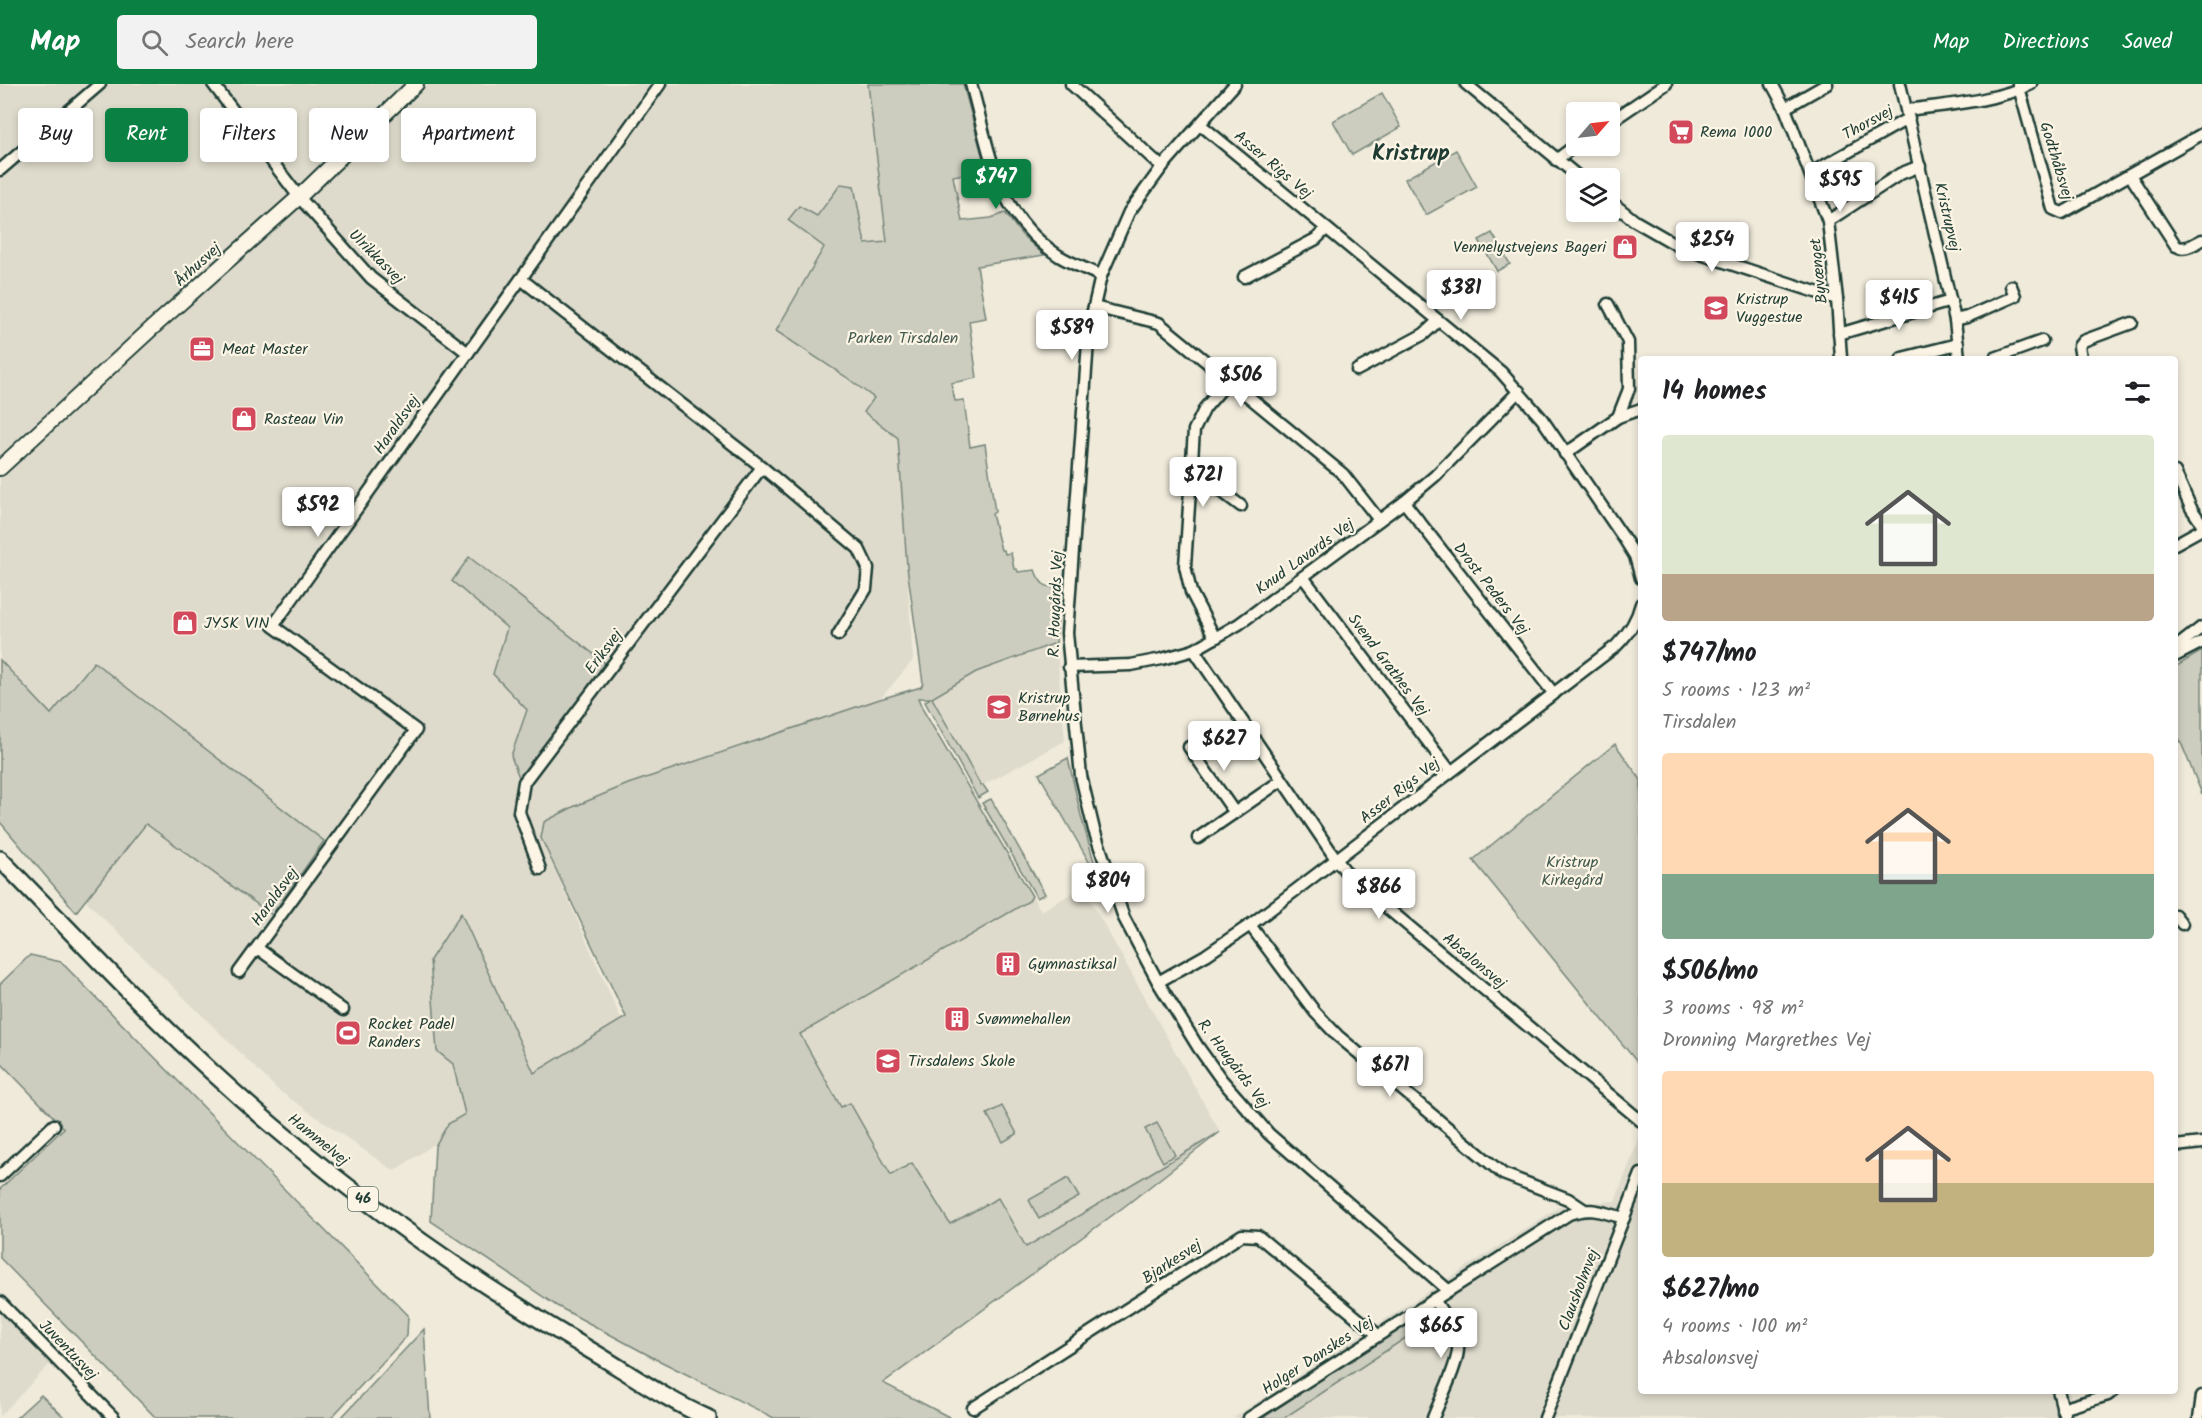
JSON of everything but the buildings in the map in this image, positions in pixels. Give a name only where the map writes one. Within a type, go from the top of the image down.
[{"type":"highway","name":"Hammelvej","points":[[0,848],[63,922]]},
{"type":"highway","name":"Hammelvej","points":[[0,859],[157,1020],[274,1127],[340,1181],[482,1284],[553,1329],[708,1418]]},
{"type":"main road","name":"Århusvej","points":[[0,468],[299,197],[416,84]]},
{"type":"street","points":[[0,170],[99,84]]},
{"type":"street","name":"Ulrikkasvej","points":[[213,84],[299,197],[371,278],[468,353]]},
{"type":"street","name":"Haraldsvej","points":[[239,972],[416,730],[273,626],[660,84]]},
{"type":"street","points":[[971,84],[999,186],[1013,212],[1036,238],[1060,257],[1101,276]]},
{"type":"street","points":[[1071,84],[1162,167]]},
{"type":"street","name":"R. Hougårds Vej","points":[[1236,84],[1162,167],[1129,212],[1101,276],[1089,328],[1067,633],[1081,776],[1094,830],[1125,918],[1158,982],[1209,1063],[1269,1134],[1448,1290]]},
{"type":"street","points":[[1466,84],[1567,168]]},
{"type":"street","points":[[1620,115],[1666,84]]},
{"type":"street","name":"Byvænget","points":[[1772,84],[1785,108],[1828,221],[1841,356]]},
{"type":"street","points":[[1785,108],[1827,84]]},
{"type":"street","name":"Kristrupvej","points":[[1900,84],[1951,301],[1959,356]]},
{"type":"street","points":[[1908,114],[2031,84]]},
{"type":"street","name":"Godthåbsvej","points":[[2019,87],[2053,209],[2056,212],[2062,213],[2130,175]]},
{"type":"street","name":"Thorsvej","points":[[1811,173],[1908,114]]},
{"type":"street","name":"Asser Rigs Vej","points":[[1201,125],[1501,372],[1542,419],[1625,540],[1638,566]]},
{"type":"street","points":[[2202,134],[2130,175],[2176,246],[2180,249],[2202,240]]},
{"type":"street","points":[[1556,160],[1566,152]]},
{"type":"street","points":[[1828,221],[1900,174],[1920,166]]},
{"type":"street","points":[[1620,209],[1682,248],[1837,299]]},
{"type":"street","points":[[1244,277],[1316,239],[1326,229]]},
{"type":"street","points":[[521,279],[762,467],[859,549],[868,568],[866,589],[838,635]]},
{"type":"street","points":[[1955,320],[2015,296],[2011,286]]},
{"type":"street","points":[[1839,334],[1951,301]]},
{"type":"street","points":[[1608,304],[1628,342],[1629,389],[1618,417]]},
{"type":"street","points":[[1094,307],[1159,323],[1343,474],[1379,520]]},
{"type":"street","points":[[1357,370],[1424,334],[1438,321]]},
{"type":"street","points":[[2081,356],[2079,346],[2083,341],[2132,323]]},
{"type":"street","points":[[2001,356],[2042,341]]},
{"type":"street","points":[[1921,356],[1958,344]]},
{"type":"street","points":[[1215,638],[1191,592],[1185,566],[1194,430],[1205,408],[1229,380]]},
{"type":"street","name":"Knud Lavards Vej","points":[[1069,667],[1131,665],[1194,650],[1239,624],[1404,502],[1435,476],[1519,391]]},
{"type":"street","points":[[1565,454],[1618,417],[1638,410]]},
{"type":"street","name":"Eriksvej","points":[[540,869],[519,812],[524,782],[762,467]]},
{"type":"street","points":[[2178,479],[2202,526],[2178,542]]},
{"type":"street","points":[[1190,485],[1217,488],[1241,506]]},
{"type":"street","name":"Drost Peders Vej","points":[[1404,502],[1554,694]]},
{"type":"street","name":"Svend Grathes Vej","points":[[1302,577],[1450,771]]},
{"type":"street","name":"Asser Rigs Vej","points":[[1158,982],[1206,955],[1251,925],[1450,771],[1554,694],[1622,640],[1638,612]]},
{"type":"street","points":[[2178,646],[2202,627]]},
{"type":"street","points":[[2178,654],[2202,642]]},
{"type":"street","name":"Absalonsvej","points":[[1194,650],[1349,876],[1638,1118]]},
{"type":"street","points":[[1189,747],[1235,813]]},
{"type":"street","points":[[1198,838],[1282,780]]},
{"type":"street","points":[[2178,919],[2182,924]]},
{"type":"street","points":[[1251,925],[1315,1012],[1338,1036],[1503,1174],[1568,1199],[1583,1209],[1624,1218]]},
{"type":"street","name":"Haraldsvej","points":[[256,948],[343,1010]]},
{"type":"street","points":[[0,1176],[54,1125]]},
{"type":"street","points":[[2178,1146],[2202,1143]]},
{"type":"street","name":"Clausholmvej","points":[[1545,1418],[1638,1182]]},
{"type":"street","name":"Holger Danskes Vej","points":[[1249,1418],[1569,1214],[1583,1209]]},
{"type":"street","name":"Bjarkesvej","points":[[973,1408],[1242,1235],[1258,1236],[1378,1335]]},
{"type":"street","points":[[1433,1418],[1456,1361],[1458,1347],[1434,1299]]},
{"type":"street","name":"Juventusvej","points":[[0,1302],[114,1418]]},
{"type":"street","points":[[2059,1394],[2064,1413],[2109,1394]]},
{"type":"street","points":[[2200,1416],[2202,1396]]},
{"type":"shaded area","points":[[0,84],[868,84],[890,273],[832,232],[776,331],[875,399],[865,413],[898,438],[913,660],[880,699],[628,784],[544,822],[541,838],[621,1019],[394,1171],[278,1090],[22,838],[0,813]]},
{"type":"shaded area","name":"Kristrup Børnehus","points":[[1056,643],[1065,741],[981,786],[931,698],[976,672]]},
{"type":"shaded area","points":[[918,698],[1041,911],[1083,887],[1220,1132],[1026,1247],[950,1225],[912,1163],[891,1175],[850,1104],[841,1107],[645,1032]]},
{"type":"shaded area","points":[[1638,1142],[1638,1394],[2070,1394],[2076,1418],[1233,1418],[1562,1205],[1615,1201]]},
{"type":"shaded area","points":[[0,1311],[51,1363],[0,1416]]},
{"type":"green space","name":"Parken Tirsdalen","points":[[868,84],[963,84],[986,170],[953,176],[962,221],[991,218],[1005,213],[1022,235],[1044,255],[977,266],[986,318],[969,321],[977,378],[951,383],[955,401],[964,400],[970,447],[985,444],[995,512],[992,514],[1001,550],[1004,550],[1005,554],[1011,553],[1014,569],[1018,572],[1035,570],[1044,584],[1060,588],[1056,643],[976,672],[932,698],[981,786],[983,785],[988,792],[978,798],[925,702],[930,698],[918,698],[1032,896],[1029,901],[800,1034],[841,1107],[850,1103],[891,1175],[912,1163],[950,1224],[998,1198],[1026,1247],[1220,1132],[1125,1206],[883,1383],[951,1418],[774,1418],[557,1306],[431,1221],[435,1146],[448,1124],[465,1114],[453,1064],[437,1051],[430,960],[461,913],[534,1073],[626,1017],[541,838],[544,822],[628,784],[921,687],[923,683],[907,567],[898,438],[864,412],[874,398],[776,331],[824,247],[788,220],[799,206],[817,216],[841,184],[854,186],[865,244],[887,242]]},
{"type":"green space","points":[[1382,93],[1401,127],[1352,155],[1333,121]]},
{"type":"green space","points":[[1456,150],[1477,187],[1426,215],[1405,179]]},
{"type":"green space","points":[[1492,233],[1510,264],[1497,271],[1479,240]]},
{"type":"green space","points":[[469,557],[605,663],[520,780],[511,756],[527,710],[493,674],[507,628],[452,581]]},
{"type":"green space","points":[[2202,651],[2202,794],[2178,735],[2178,665]]},
{"type":"green space","points":[[0,660],[51,714],[94,662],[324,841],[272,915],[146,824],[76,912],[0,822]]},
{"type":"green space","name":"Kristrup Kirkegård","points":[[1615,744],[1638,776],[1638,1063],[1473,860]]},
{"type":"green space","points":[[1068,758],[1095,865],[1092,867],[1039,774]]},
{"type":"green space","points":[[991,799],[1045,894],[1037,898],[982,803]]},
{"type":"green space","points":[[30,955],[61,962],[408,1315],[407,1336],[331,1418],[156,1418],[0,1258],[0,1189],[64,1128],[0,1062],[0,984]]},
{"type":"green space","points":[[1002,1106],[1017,1134],[1003,1142],[987,1114]]},
{"type":"green space","points":[[1157,1123],[1175,1155],[1163,1162],[1145,1129]]},
{"type":"green space","points":[[1068,1178],[1079,1197],[1039,1219],[1029,1200]]},
{"type":"green space","points":[[1429,1313],[1433,1320],[1284,1418],[1263,1418],[1417,1315]]},
{"type":"green space","points":[[424,1329],[430,1418],[341,1418]]},
{"type":"green space","points":[[41,1395],[65,1418],[16,1418]]},
{"type":"place","name":"Rema 1000","points":[[1681,132]]},
{"type":"place","name":"Vennelystvejens Bageri","points":[[1625,247]]},
{"type":"place","name":"Kristrup Vuggestue","points":[[1716,308]]},
{"type":"place","name":"Meat Master","points":[[202,349]]},
{"type":"place","name":"Rasteau Vin","points":[[244,419]]},
{"type":"place","name":"JYSK VIN","points":[[185,623]]},
{"type":"place","name":"Kristrup Børnehus","points":[[999,707]]},
{"type":"place","name":"Gymnastiksal","points":[[1008,964]]},
{"type":"place","name":"Svømmehallen","points":[[957,1019]]},
{"type":"place","name":"Rocket Padel Randers","points":[[348,1033]]},
{"type":"place","name":"Tirsdalens Skole","points":[[888,1061]]},
{"type":"district","name":"Kristrup","points":[[1411,154]]}]
